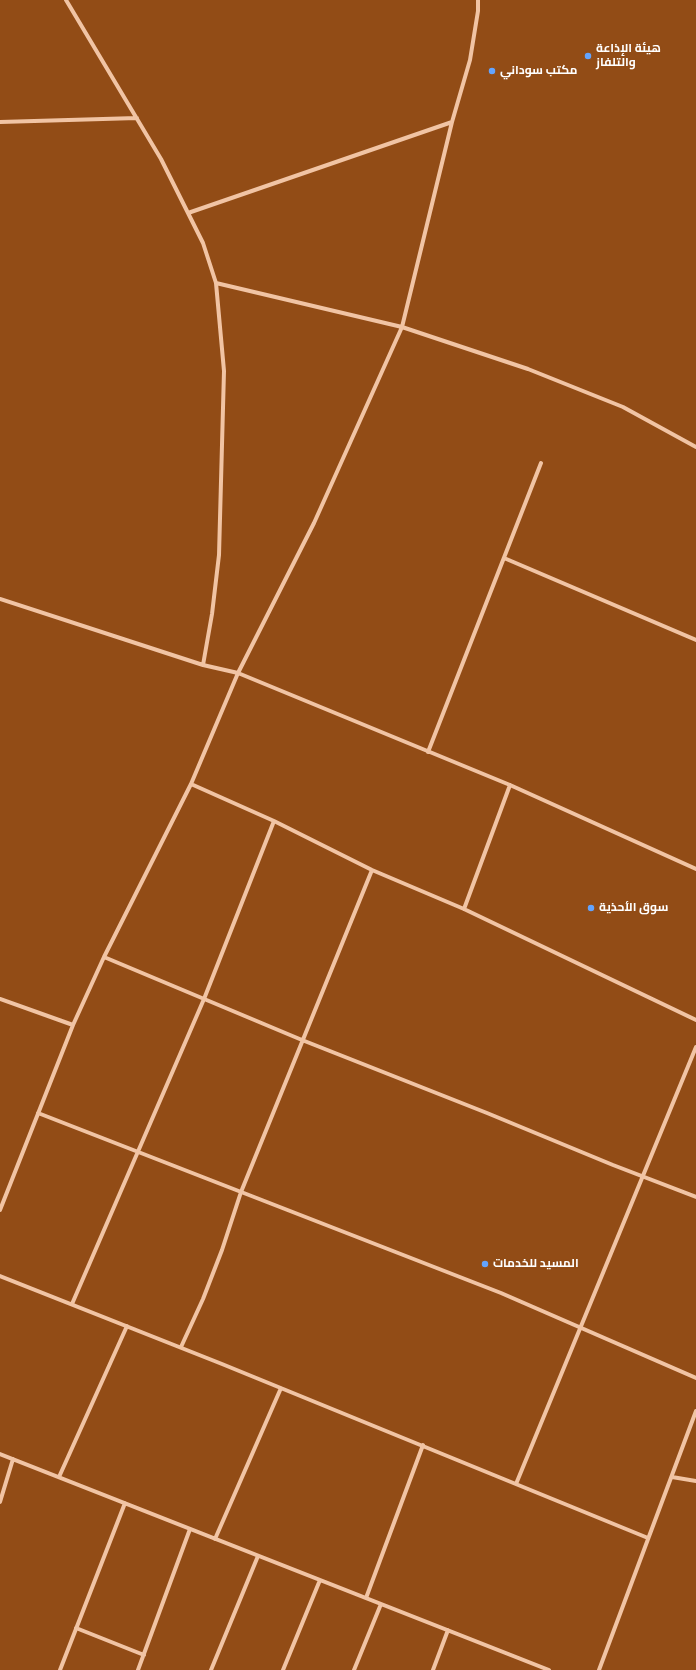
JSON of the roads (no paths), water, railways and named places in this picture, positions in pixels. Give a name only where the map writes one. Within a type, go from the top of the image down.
[{"type":"street","points":[[66,0],[161,159],[203,243],[216,283],[224,371],[219,555],[212,614],[203,665]]},
{"type":"street","points":[[0,1210],[73,1025],[104,957],[191,784],[238,674],[314,523],[402,327],[452,122],[470,60],[478,11],[478,0]]},
{"type":"street","points":[[0,122],[137,118]]},
{"type":"street","points":[[188,213],[452,122]]},
{"type":"street","points":[[216,283],[402,327],[528,369],[623,407],[696,447]]},
{"type":"street","points":[[428,752],[541,463]]},
{"type":"street","points":[[504,558],[696,640]]},
{"type":"street","points":[[0,599],[203,665],[238,674],[510,785],[696,870]]},
{"type":"street","points":[[191,784],[274,821],[372,870],[464,909],[696,1020]]},
{"type":"street","points":[[464,909],[510,785]]},
{"type":"street","points":[[72,1304],[204,999],[274,821]]},
{"type":"street","points":[[181,1347],[203,1299],[222,1250],[241,1192],[372,870]]},
{"type":"street","points":[[104,957],[302,1040],[480,1110],[642,1177],[696,1197]]},
{"type":"street","points":[[0,999],[73,1025]]},
{"type":"street","points":[[516,1484],[696,1047]]},
{"type":"street","points":[[38,1112],[501,1293],[696,1378]]},
{"type":"street","points":[[0,1276],[181,1347],[648,1538]]},
{"type":"street","points":[[59,1477],[127,1326]]},
{"type":"street","points":[[215,1539],[281,1388]]},
{"type":"street","points":[[599,1670],[696,1411]]},
{"type":"street","points":[[366,1598],[423,1445]]},
{"type":"street","points":[[0,1454],[549,1670]]},
{"type":"street","points":[[0,1502],[13,1459]]},
{"type":"street","points":[[672,1476],[696,1481]]},
{"type":"street","points":[[60,1670],[125,1503]]},
{"type":"street","points":[[138,1670],[190,1529]]},
{"type":"street","points":[[211,1670],[258,1556]]},
{"type":"street","points":[[283,1670],[320,1580]]},
{"type":"street","points":[[354,1670],[381,1604]]},
{"type":"street","points":[[76,1628],[144,1655]]},
{"type":"street","points":[[433,1670],[448,1630]]},
{"type":"place","name":"هيئة الإذاعة والتلفاز","points":[[588,56]]},
{"type":"place","name":"مكتب سوداني","points":[[492,71]]},
{"type":"place","name":"سوق الأحذية","points":[[591,908]]},
{"type":"place","name":"المسيد للخدمات","points":[[485,1264]]}]
